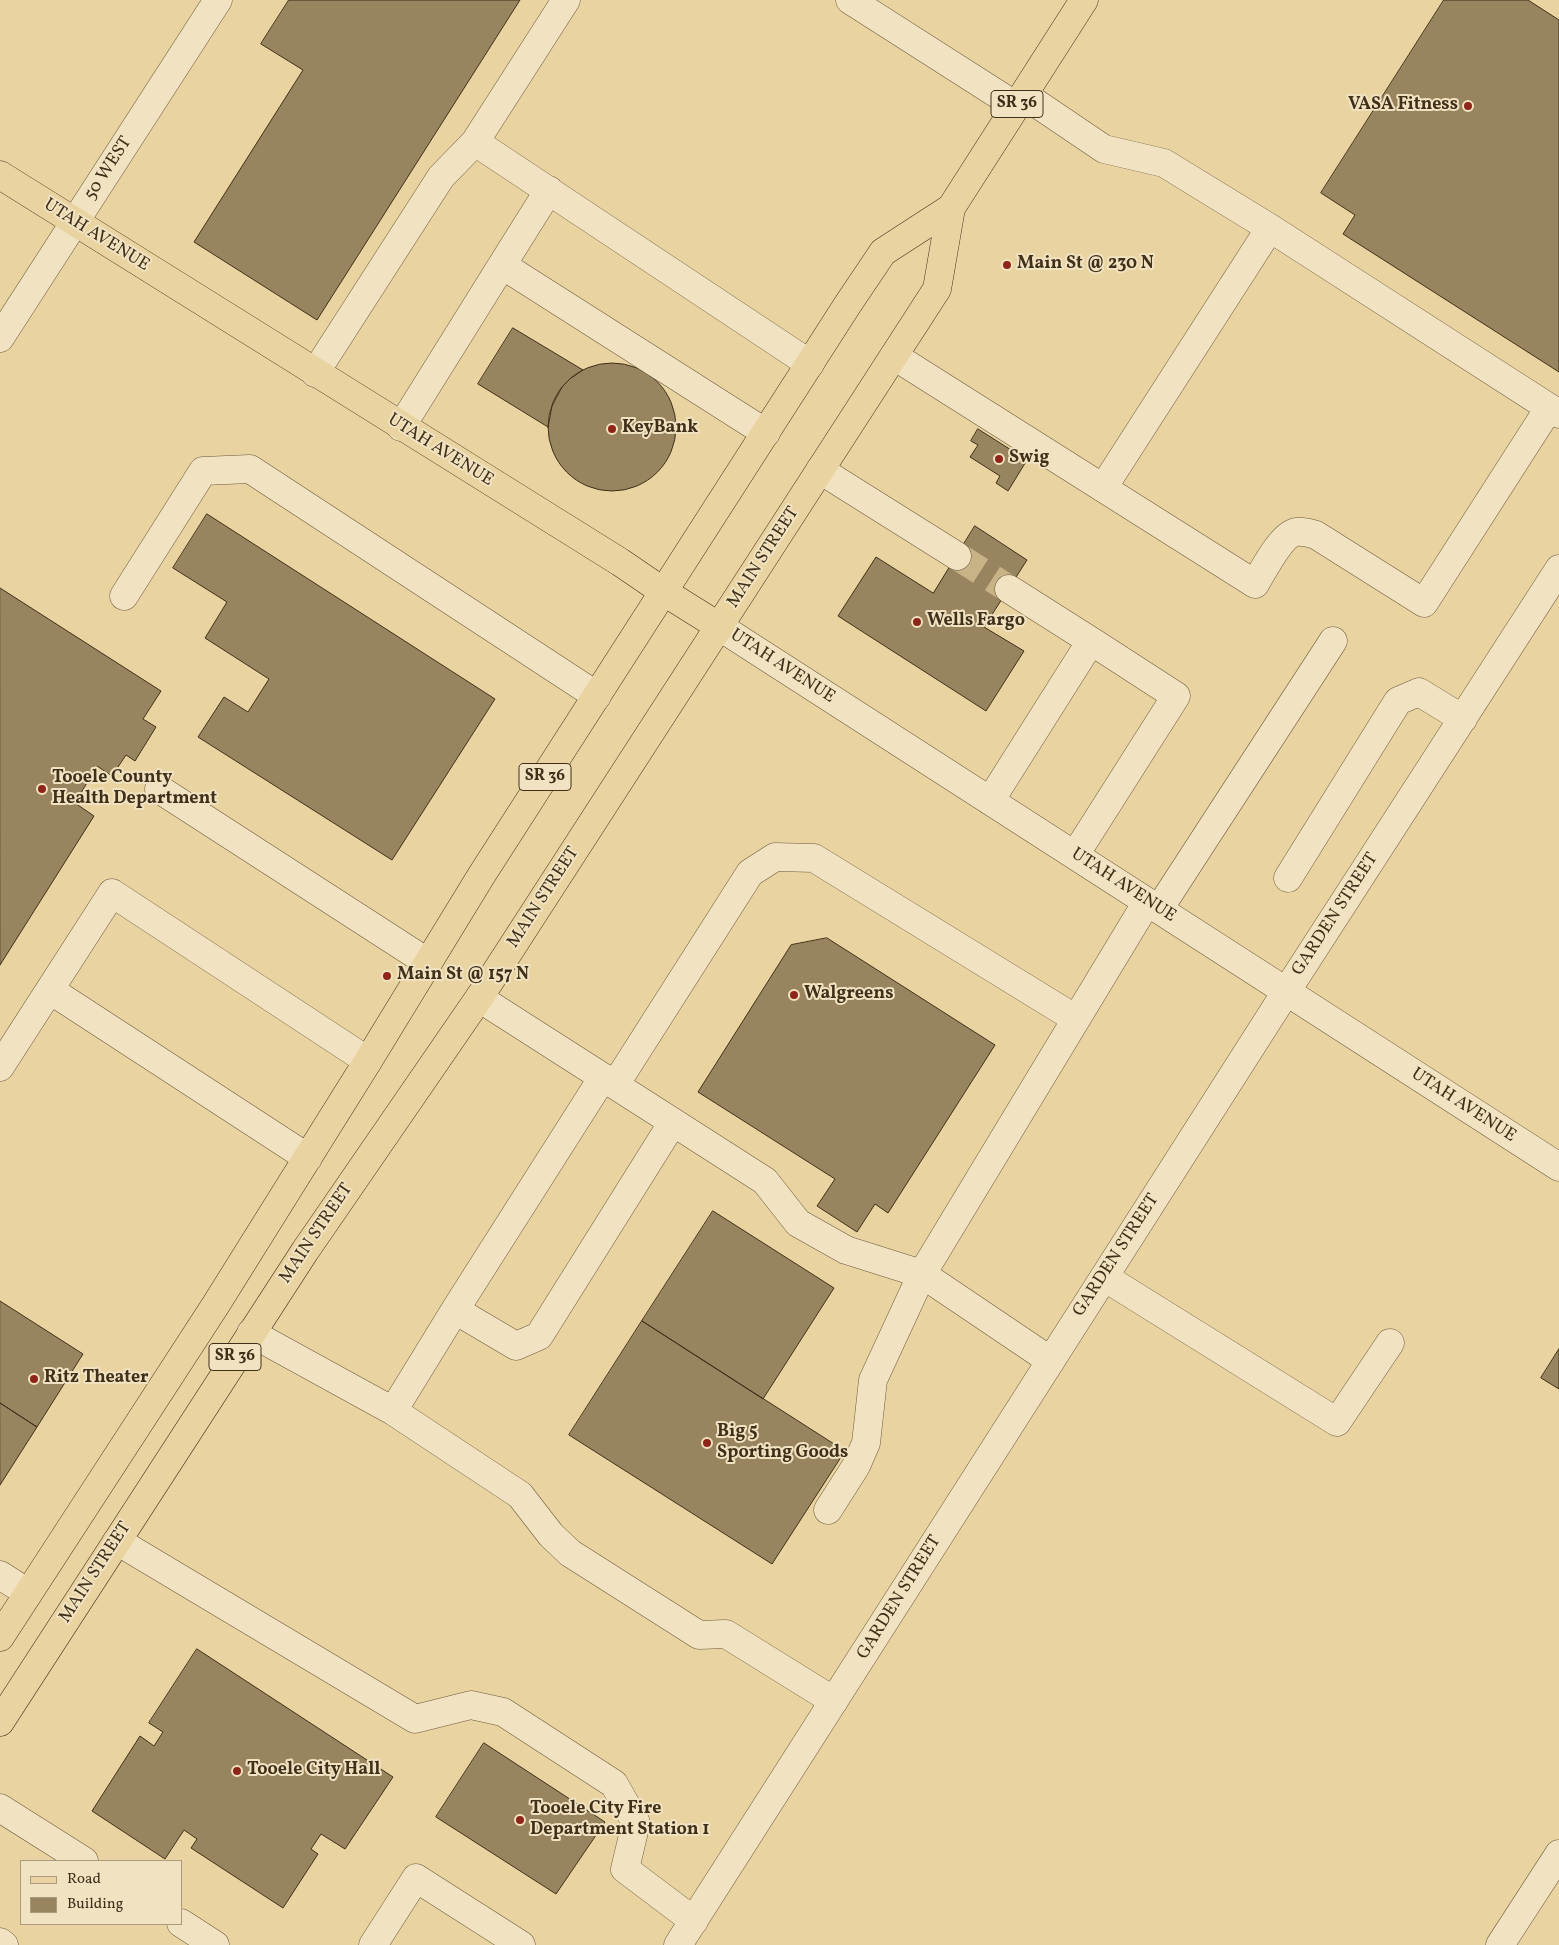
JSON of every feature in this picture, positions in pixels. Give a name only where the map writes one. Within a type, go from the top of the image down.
[{"type":"main road","name":"MAIN STREET","points":[[0,1722],[251,1332],[369,1156],[479,998],[937,289],[951,208],[1084,0]]},
{"type":"main road","name":"UTAH AVENUE","points":[[0,175],[314,373],[620,562],[720,627]]},
{"type":"main road","name":"MAIN STREET","points":[[0,1637],[215,1306],[368,1061],[480,876],[883,252],[951,208]]},
{"type":"street","name":"50 WEST","points":[[0,338],[218,0]]},
{"type":"street","points":[[314,373],[440,177],[475,142],[566,0]]},
{"type":"street","points":[[850,0],[1104,149],[1164,164],[1270,228],[1554,411],[1424,603],[1316,535],[1306,532],[1295,532],[1281,543],[1255,584],[894,356]]},
{"type":"street","points":[[475,142],[810,364]]},
{"type":"street","points":[[401,427],[549,190]]},
{"type":"street","points":[[1103,488],[1270,228]]},
{"type":"street","points":[[502,266],[766,433]]},
{"type":"street","points":[[124,596],[203,471],[250,468],[597,696]]},
{"type":"street","points":[[820,470],[957,556]]},
{"type":"street","name":"GARDEN STREET","points":[[678,1945],[1286,992],[1559,569]]},
{"type":"street","points":[[1008,589],[1176,696],[1075,855]]},
{"type":"street","name":"UTAH AVENUE","points":[[720,627],[1559,1167]]},
{"type":"street","points":[[990,801],[1091,641]]},
{"type":"street","points":[[828,1510],[856,1466],[866,1443],[873,1380],[922,1274],[1076,1019],[1333,641]]},
{"type":"street","points":[[1288,878],[1398,701],[1419,692],[1462,719]]},
{"type":"street","points":[[159,789],[427,962]]},
{"type":"street","points":[[393,1411],[455,1310],[750,873],[776,857],[814,858],[1076,1019]]},
{"type":"street","points":[[0,1067],[112,894],[368,1061]]},
{"type":"street","points":[[50,990],[308,1158]]},
{"type":"street","points":[[479,998],[765,1181],[798,1223],[846,1250],[922,1274],[1051,1361]]},
{"type":"street","points":[[455,1310],[516,1346],[539,1336],[673,1122]]},
{"type":"street","points":[[1104,1277],[1337,1422],[1390,1342]]},
{"type":"street","points":[[251,1332],[393,1411],[520,1494],[550,1534],[570,1553],[699,1635],[726,1634],[834,1701]]},
{"type":"street","points":[[118,1541],[415,1719],[471,1705],[503,1712],[614,1784],[636,1822],[625,1869],[694,1921]]},
{"type":"street","points":[[0,1575],[28,1593]]},
{"type":"street","points":[[0,1808],[82,1860]]},
{"type":"street","points":[[1500,1945],[1559,1854]]},
{"type":"street","points":[[373,1945],[416,1878],[521,1945]]},
{"type":"street","points":[[182,1924],[216,1945]]},
{"type":"street","points":[[0,1942],[4,1945]]},
{"type":"building","points":[[289,0],[520,0],[317,320],[194,242],[303,70],[261,44]]},
{"type":"building","name":"VASA Fitness","points":[[1444,0],[1528,0],[1559,20],[1559,372],[1343,234],[1355,215],[1321,193]]},
{"type":"building","points":[[513,328],[583,370],[562,387],[552,406],[548,427],[478,384]]},
{"type":"building","name":"KeyBank","points":[[612,363],[636,368],[657,382],[671,403],[676,427],[671,451],[657,472],[636,486],[612,491],[588,486],[567,472],[553,451],[548,427],[553,403],[567,382],[588,368]]},
{"type":"building","name":"Swig","points":[[978,429],[1027,460],[1008,491],[996,483],[1000,476],[970,457],[978,445],[971,441]]},
{"type":"building","points":[[207,514],[495,699],[392,860],[198,737],[224,697],[248,712],[269,679],[205,638],[227,602],[173,568]]},
{"type":"building","name":"Wells Fargo","points":[[975,526],[1027,560],[984,627],[1024,651],[986,711],[838,616],[876,557],[933,593]]},
{"type":"building","name":"Tooele County Health Department","points":[[0,588],[161,691],[143,719],[156,727],[135,761],[126,755],[112,776],[97,766],[75,803],[94,816],[0,965]]},
{"type":"building","name":"Walgreens","points":[[827,938],[995,1045],[888,1213],[875,1204],[857,1232],[817,1206],[835,1179],[698,1092],[791,945]]},
{"type":"building","points":[[713,1211],[834,1288],[763,1399],[642,1321]]},
{"type":"building","name":"Ritz Theater","points":[[0,1301],[83,1354],[37,1427],[0,1403]]},
{"type":"building","name":"Big 5 Sporting Goods","points":[[642,1321],[845,1451],[772,1564],[569,1435]]},
{"type":"building","points":[[1559,1349],[1559,1389],[1541,1378]]},
{"type":"building","points":[[0,1403],[37,1427],[0,1485]]},
{"type":"building","points":[[197,1649],[393,1777],[345,1849],[321,1834],[311,1849],[318,1854],[283,1908],[191,1848],[197,1839],[184,1830],[165,1859],[92,1811],[140,1736],[154,1746],[163,1732],[149,1723]]},
{"type":"building","name":"Tooele City Fire Department Station 1","points":[[484,1743],[605,1822],[556,1894],[436,1817]]},
{"type":"tunnel","points":[[957,556],[1009,589]]},
{"type":"place","name":"VASA Fitness","points":[[1468,106]]},
{"type":"place","name":"Main St @ 230 N","points":[[1007,265]]},
{"type":"place","name":"KeyBank","points":[[612,429]]},
{"type":"place","name":"Swig","points":[[999,459]]},
{"type":"place","name":"Wells Fargo","points":[[917,622]]},
{"type":"place","name":"Tooele County Health Department","points":[[42,789]]},
{"type":"place","name":"Main St @ 157 N","points":[[387,976]]},
{"type":"place","name":"Walgreens","points":[[794,995]]},
{"type":"place","name":"Ritz Theater","points":[[34,1379]]},
{"type":"place","name":"Big 5 Sporting Goods","points":[[707,1443]]},
{"type":"place","name":"Tooele City Hall","points":[[237,1771]]},
{"type":"place","name":"Tooele City Fire Department Station 1","points":[[520,1820]]}]
